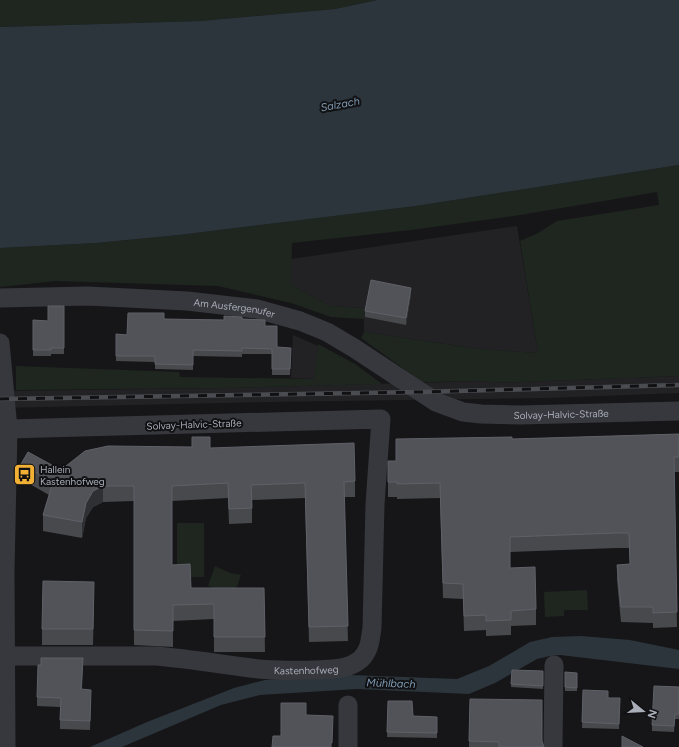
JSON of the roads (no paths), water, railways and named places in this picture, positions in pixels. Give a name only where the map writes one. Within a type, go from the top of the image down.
[{"type":"street","name":"Am Ausfergenufer","points":[[0,298],[88,296],[187,301],[258,309],[300,321],[327,332],[444,406]]},
{"type":"street","points":[[0,343],[8,429],[3,512],[6,747]]},
{"type":"street","name":"Solvay-Halvic-Straße","points":[[444,406],[463,412],[520,415],[679,411]]},
{"type":"street","name":"Solvay-Halvic-Straße","points":[[8,429],[381,419]]},
{"type":"street","name":"Kastenhofweg","points":[[6,656],[156,656],[277,670],[334,669],[348,667],[359,660],[369,649],[372,628],[375,504],[381,419]]},
{"type":"street","points":[[553,747],[554,665]]},
{"type":"street","points":[[348,705],[348,747]]},
{"type":"water","name":"Salzach","points":[[377,0],[679,0],[679,165],[416,206],[179,235],[96,243],[0,248],[0,27],[201,21],[335,9]]},
{"type":"water","name":"Mühlbach","points":[[581,636],[630,640],[679,650],[679,669],[560,655],[550,656],[537,659],[495,683],[469,694],[357,689],[260,695],[221,705],[122,747],[90,747],[147,722],[234,688],[265,680],[351,675],[457,679],[489,666],[530,642],[552,637]]},
{"type":"railway","points":[[0,399],[421,392],[679,385]]},
{"type":"place","name":"Hallein Kastenhofweg","points":[[25,475]]}]
